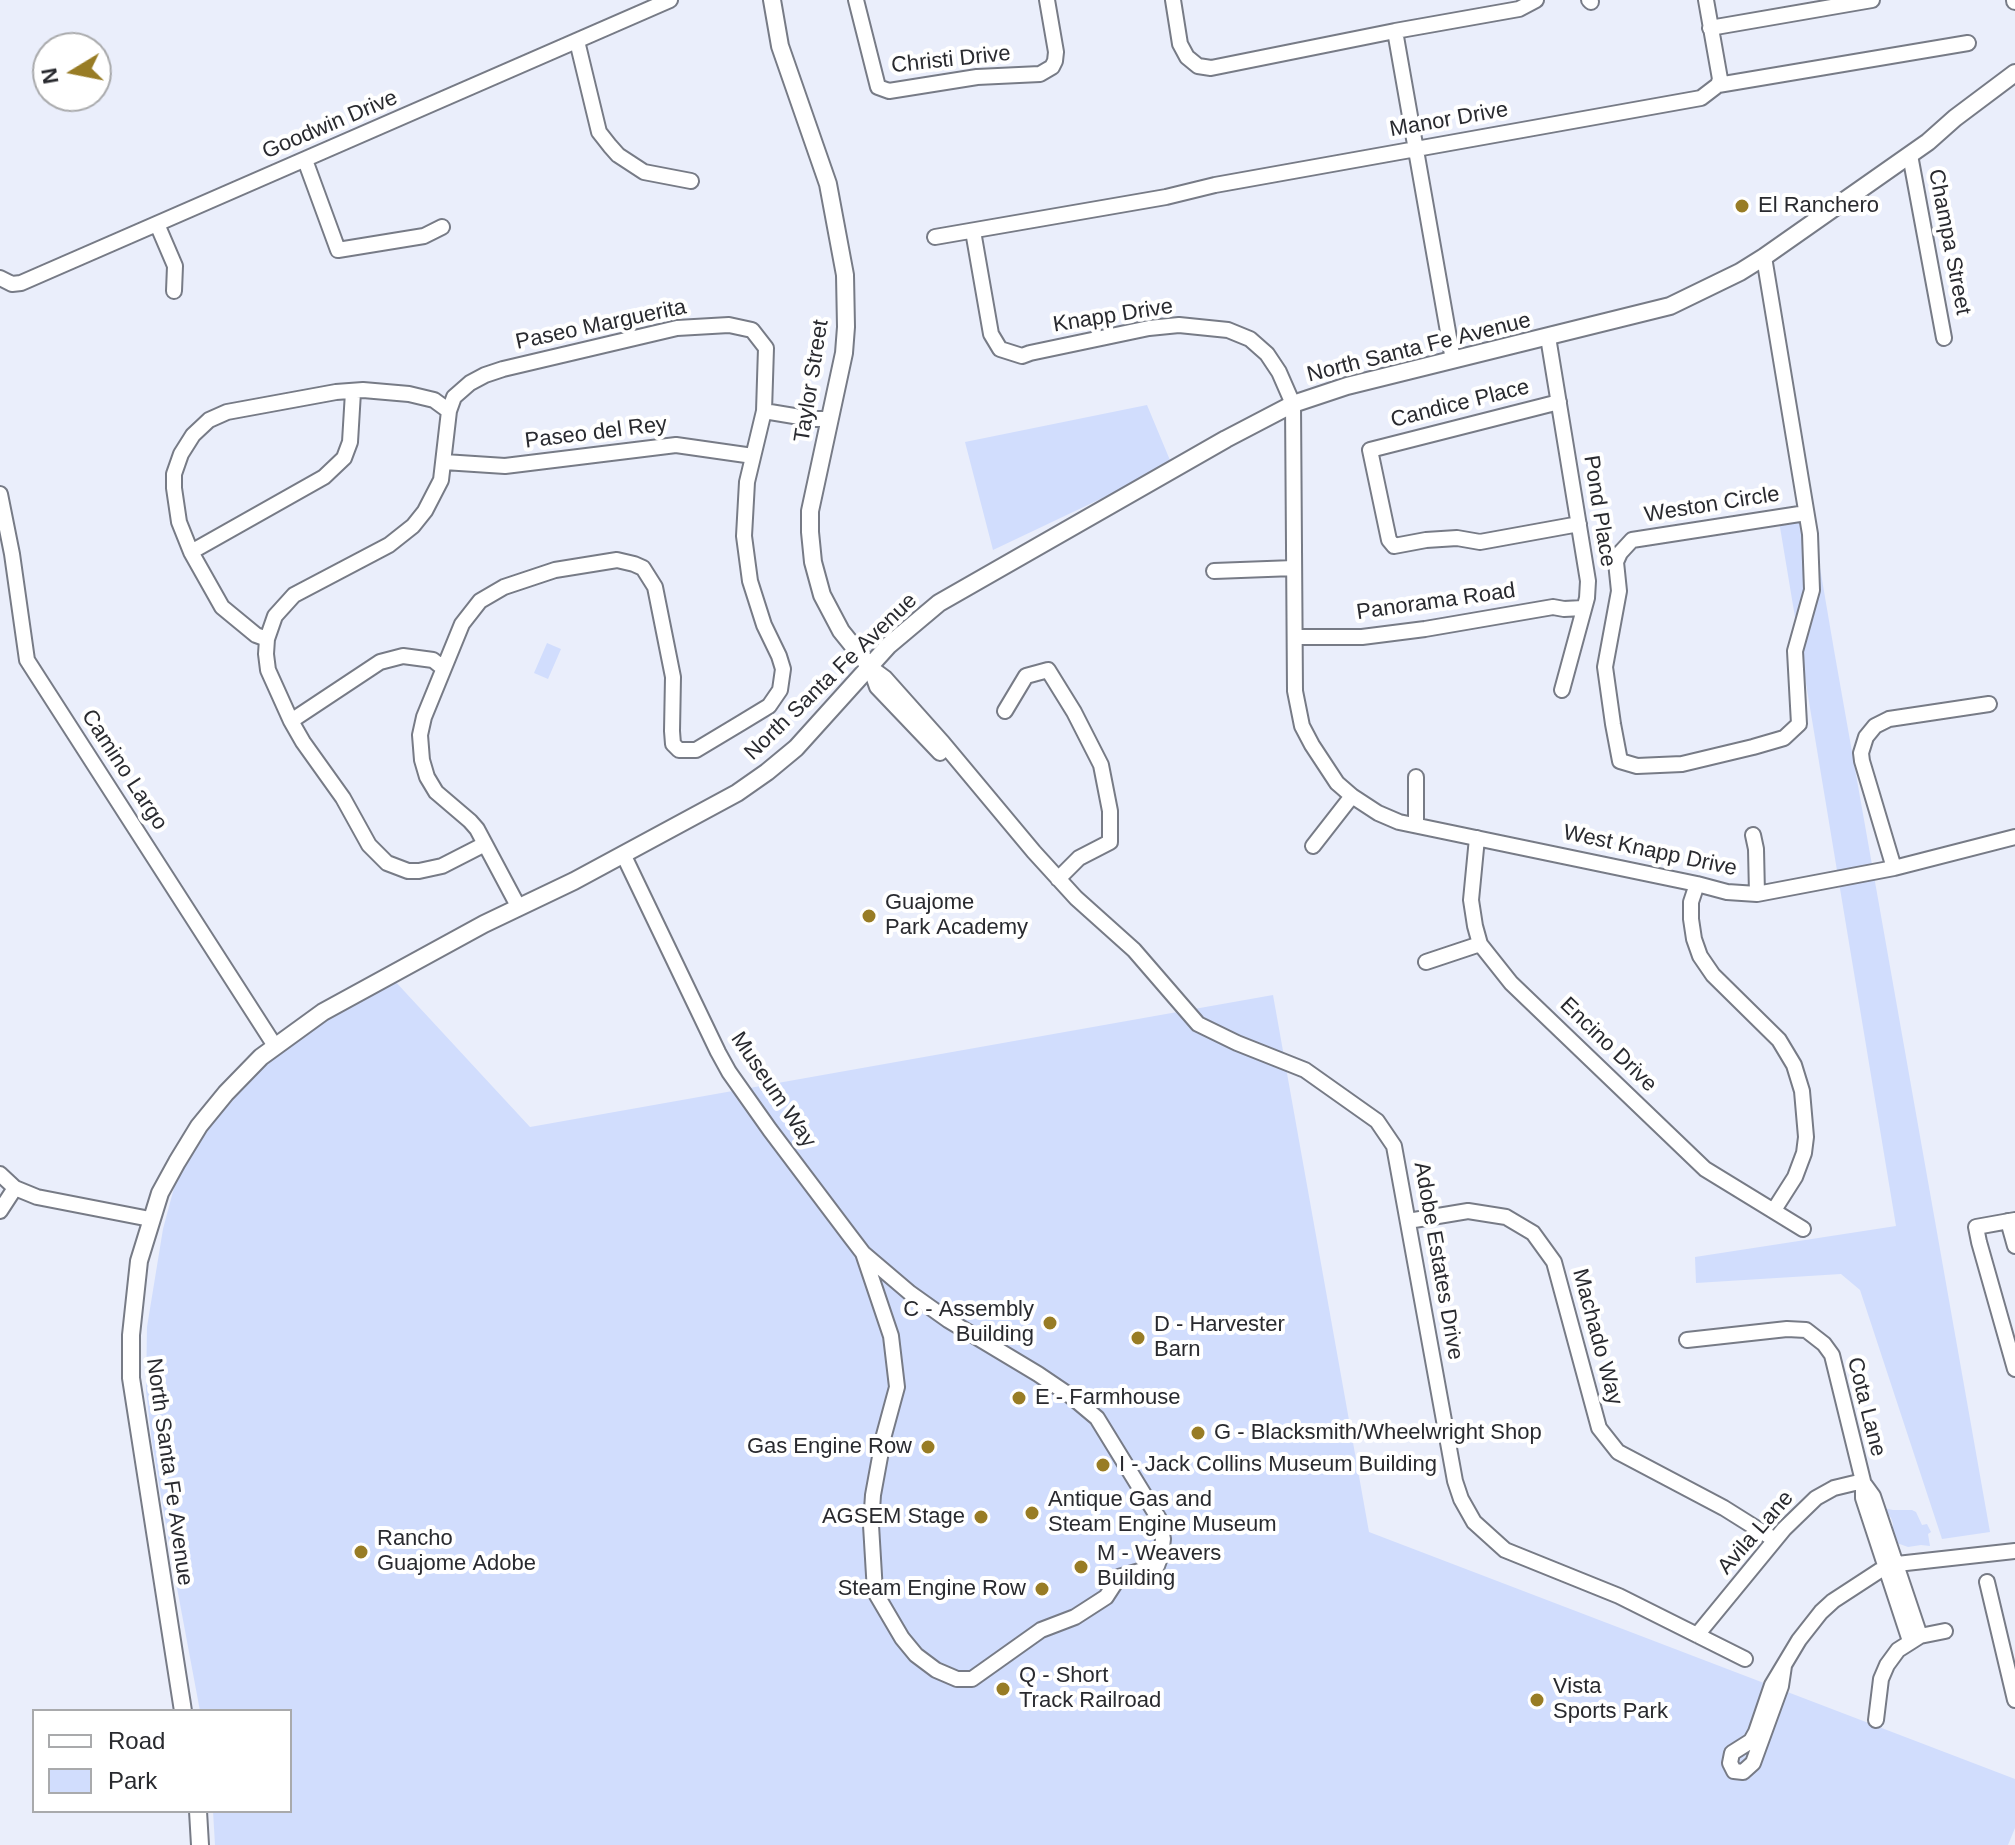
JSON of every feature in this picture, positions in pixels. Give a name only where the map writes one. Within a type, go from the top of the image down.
[{"type":"main road","name":"Taylor Street","points":[[772,0],[780,46],[828,184],[845,275],[844,353],[810,511],[813,562],[822,595],[841,631],[870,667]]},
{"type":"main road","name":"North Santa Fe Avenue","points":[[183,1709],[131,1378],[131,1335],[139,1261],[160,1193],[199,1126],[261,1057],[323,1012],[518,906],[574,881],[737,793],[796,748],[889,645],[939,603],[1226,439],[1293,404],[1347,386],[1670,306],[1764,257],[1910,155],[2015,73]]},
{"type":"main road","points":[[198,1813],[200,1845]]},
{"type":"street","name":"Goodwin Drive","points":[[3,280],[12,284],[21,283],[670,0]]},
{"type":"street","name":"Christi Drive","points":[[856,0],[878,87],[889,91],[977,77],[1040,74],[1052,67],[1056,52],[1047,0]]},
{"type":"street","points":[[1173,0],[1180,44],[1187,57],[1198,66],[1211,68],[1519,9],[1536,0]]},
{"type":"street","points":[[1706,0],[1720,79],[1718,85]]},
{"type":"street","points":[[1710,28],[1872,0]]},
{"type":"street","points":[[1395,31],[1453,360]]},
{"type":"street","points":[[577,41],[599,132],[610,146],[644,172],[691,181]]},
{"type":"street","name":"Manor Drive","points":[[935,237],[1701,98],[1718,85],[1968,43]]},
{"type":"street","name":"Champa Street","points":[[1910,155],[1944,338]]},
{"type":"street","points":[[305,160],[338,250],[424,236],[442,227]]},
{"type":"street","points":[[157,224],[175,266],[174,291]]},
{"type":"street","name":"Knapp Drive","points":[[973,231],[991,334],[1000,349],[1022,356],[1149,328],[1179,325],[1228,330],[1250,339],[1267,354],[1293,404]]},
{"type":"street","name":"Weston Circle","points":[[1764,257],[1810,534],[1812,590],[1795,651],[1799,724],[1784,738],[1682,764],[1637,766],[1620,761],[1605,667],[1619,591],[1616,562],[1620,553],[1632,540],[1806,513]]},
{"type":"street","name":"Paseo Marguerita","points":[[449,411],[454,397],[485,375],[677,328],[729,325],[752,330],[766,348],[764,411],[747,482],[744,536],[750,581],[783,669],[780,690],[769,706],[696,750],[679,750],[673,744],[673,677],[655,587],[643,568],[634,564],[617,560],[555,570],[504,587],[480,601],[462,624],[424,717],[420,735],[422,760],[436,792],[477,829],[518,906]]},
{"type":"street","name":"Pond Place","points":[[1548,337],[1588,581],[1587,598],[1562,690]]},
{"type":"street","points":[[267,639],[256,635],[222,607],[191,552],[179,522],[174,474],[181,454],[193,435],[209,420],[227,412],[336,392],[363,390],[412,394],[434,400],[449,411],[441,480],[425,511],[413,526],[389,545],[294,595],[275,616],[267,639],[266,654],[268,670],[303,742],[343,798],[369,845],[387,863],[408,871],[419,871],[442,866],[485,844]]},
{"type":"street","points":[[191,552],[324,477],[344,458],[350,442],[353,392]]},
{"type":"street","name":"Candice Place","points":[[1559,402],[1370,450],[1389,540],[1394,546],[1457,538],[1480,542],[1579,524]]},
{"type":"street","name":"West Knapp Drive","points":[[1293,404],[1295,691],[1302,726],[1337,783],[1378,813],[1399,822],[1727,892],[1757,894],[1894,868],[2015,837]]},
{"type":"street","points":[[764,411],[830,419]]},
{"type":"street","name":"Paseo del Rey","points":[[444,462],[505,466],[676,445],[753,456]]},
{"type":"street","name":"Camino Largo","points":[[0,494],[27,660],[275,1046]]},
{"type":"street","points":[[1214,571],[1294,568]]},
{"type":"street","name":"Panorama Road","points":[[1295,637],[1362,637],[1553,607],[1583,608]]},
{"type":"street","points":[[291,721],[380,662],[403,656],[433,660],[443,668]]},
{"type":"street","name":"Adobe Estates Drive","points":[[870,667],[877,687],[971,786],[988,796],[1058,879],[1134,950],[1198,1024],[1305,1070],[1377,1121],[1394,1146],[1455,1481],[1468,1513],[1485,1533],[1505,1550],[1619,1596],[1745,1659]]},
{"type":"street","points":[[1005,711],[1026,676],[1048,670],[1101,765],[1110,811],[1110,842],[1079,858],[1058,879]]},
{"type":"street","points":[[1894,868],[1862,761],[1866,737],[1875,726],[1889,719],[1989,704]]},
{"type":"street","points":[[1416,777],[1416,825]]},
{"type":"street","points":[[1313,846],[1352,796]]},
{"type":"street","points":[[1753,835],[1757,894]]},
{"type":"street","name":"Encino Drive","points":[[1477,838],[1471,900],[1480,944],[1511,983],[1705,1169],[1803,1229]]},
{"type":"street","name":"Museum Way","points":[[623,854],[729,1072],[863,1253],[948,1320],[1038,1374],[1097,1418],[1159,1519],[1163,1539],[1157,1566],[1119,1577],[1106,1597],[1075,1617],[1041,1630],[972,1679],[957,1679],[936,1670],[916,1655],[902,1638],[875,1592],[871,1525],[873,1495],[897,1387],[891,1336],[863,1253]]},
{"type":"street","points":[[1697,884],[1691,902],[1691,919],[1700,956],[1713,975],[1779,1040],[1794,1065],[1802,1091],[1806,1137],[1804,1153],[1795,1177],[1774,1210]]},
{"type":"street","points":[[1426,962],[1480,944]]},
{"type":"street","points":[[0,1174],[15,1188],[37,1197],[150,1219]]},
{"type":"street","points":[[0,1211],[15,1188]]},
{"type":"street","name":"Machado Way","points":[[1408,1221],[1468,1211],[1506,1217],[1533,1233],[1554,1262],[1599,1428],[1618,1452],[1724,1508],[1775,1540]]},
{"type":"street","points":[[2015,1246],[2011,1221],[1976,1227],[2015,1369]]},
{"type":"street","name":"Cota Lane","points":[[1687,1340],[1787,1329],[1806,1330],[1832,1355],[1863,1481],[1873,1496],[1891,1567],[1915,1638]]},
{"type":"street","name":"Avila Lane","points":[[1697,1635],[1775,1540],[1816,1498],[1834,1488],[1863,1481]]},
{"type":"street","points":[[1784,1666],[1781,1686],[1753,1763],[1743,1772],[1734,1771],[1730,1763],[1732,1753],[1751,1741],[1772,1685],[1799,1640],[1821,1612],[1851,1588],[1891,1567],[2015,1551]]},
{"type":"street","points":[[1987,1582],[2009,1644],[2015,1700]]},
{"type":"street","points":[[1876,1720],[1881,1679],[1898,1650],[1915,1638],[1945,1631]]},
{"type":"green space","points":[[1147,405],[1172,465],[993,550],[965,442]]},
{"type":"green space","points":[[1811,515],[1990,1532],[1942,1539],[1860,1290],[1841,1274],[1696,1283],[1695,1257],[1896,1226],[1779,521]]},
{"type":"green space","points":[[547,643],[561,649],[548,679],[534,673]]},
{"type":"green space","points":[[393,979],[530,1127],[1273,995],[1369,1532],[2015,1779],[2015,1828],[2008,1845],[215,1845],[213,1813],[292,1813],[292,1709],[200,1709],[152,1442],[146,1391],[147,1327],[163,1229],[175,1184],[203,1131],[278,1048]]},
{"type":"green space","points":[[1883,1508],[1916,1512],[1922,1525],[1927,1524],[1931,1532],[1928,1534],[1930,1546],[1908,1547],[1894,1542],[1891,1537],[1893,1524]]},
{"type":"place","name":"El Ranchero","points":[[1742,206]]},
{"type":"place","name":"Guajome Park Academy","points":[[869,916]]},
{"type":"place","name":"C - Assembly Building","points":[[1050,1323]]},
{"type":"place","name":"D - Harvester Barn","points":[[1138,1338]]},
{"type":"place","name":"E - Farmhouse","points":[[1019,1398]]},
{"type":"place","name":"G - Blacksmith/Wheelwright Shop","points":[[1198,1433]]},
{"type":"place","name":"Gas Engine Row","points":[[928,1447]]},
{"type":"place","name":"I - Jack Collins Museum Building","points":[[1103,1465]]},
{"type":"place","name":"Antique Gas and Steam Engine Museum","points":[[1032,1513]]},
{"type":"place","name":"AGSEM Stage","points":[[981,1517]]},
{"type":"place","name":"Rancho Guajome Adobe","points":[[361,1552]]},
{"type":"place","name":"M - Weavers Building","points":[[1081,1567]]},
{"type":"place","name":"Steam Engine Row","points":[[1042,1589]]},
{"type":"place","name":"Q - Short Track Railroad","points":[[1003,1689]]},
{"type":"place","name":"Vista Sports Park","points":[[1537,1700]]}]
